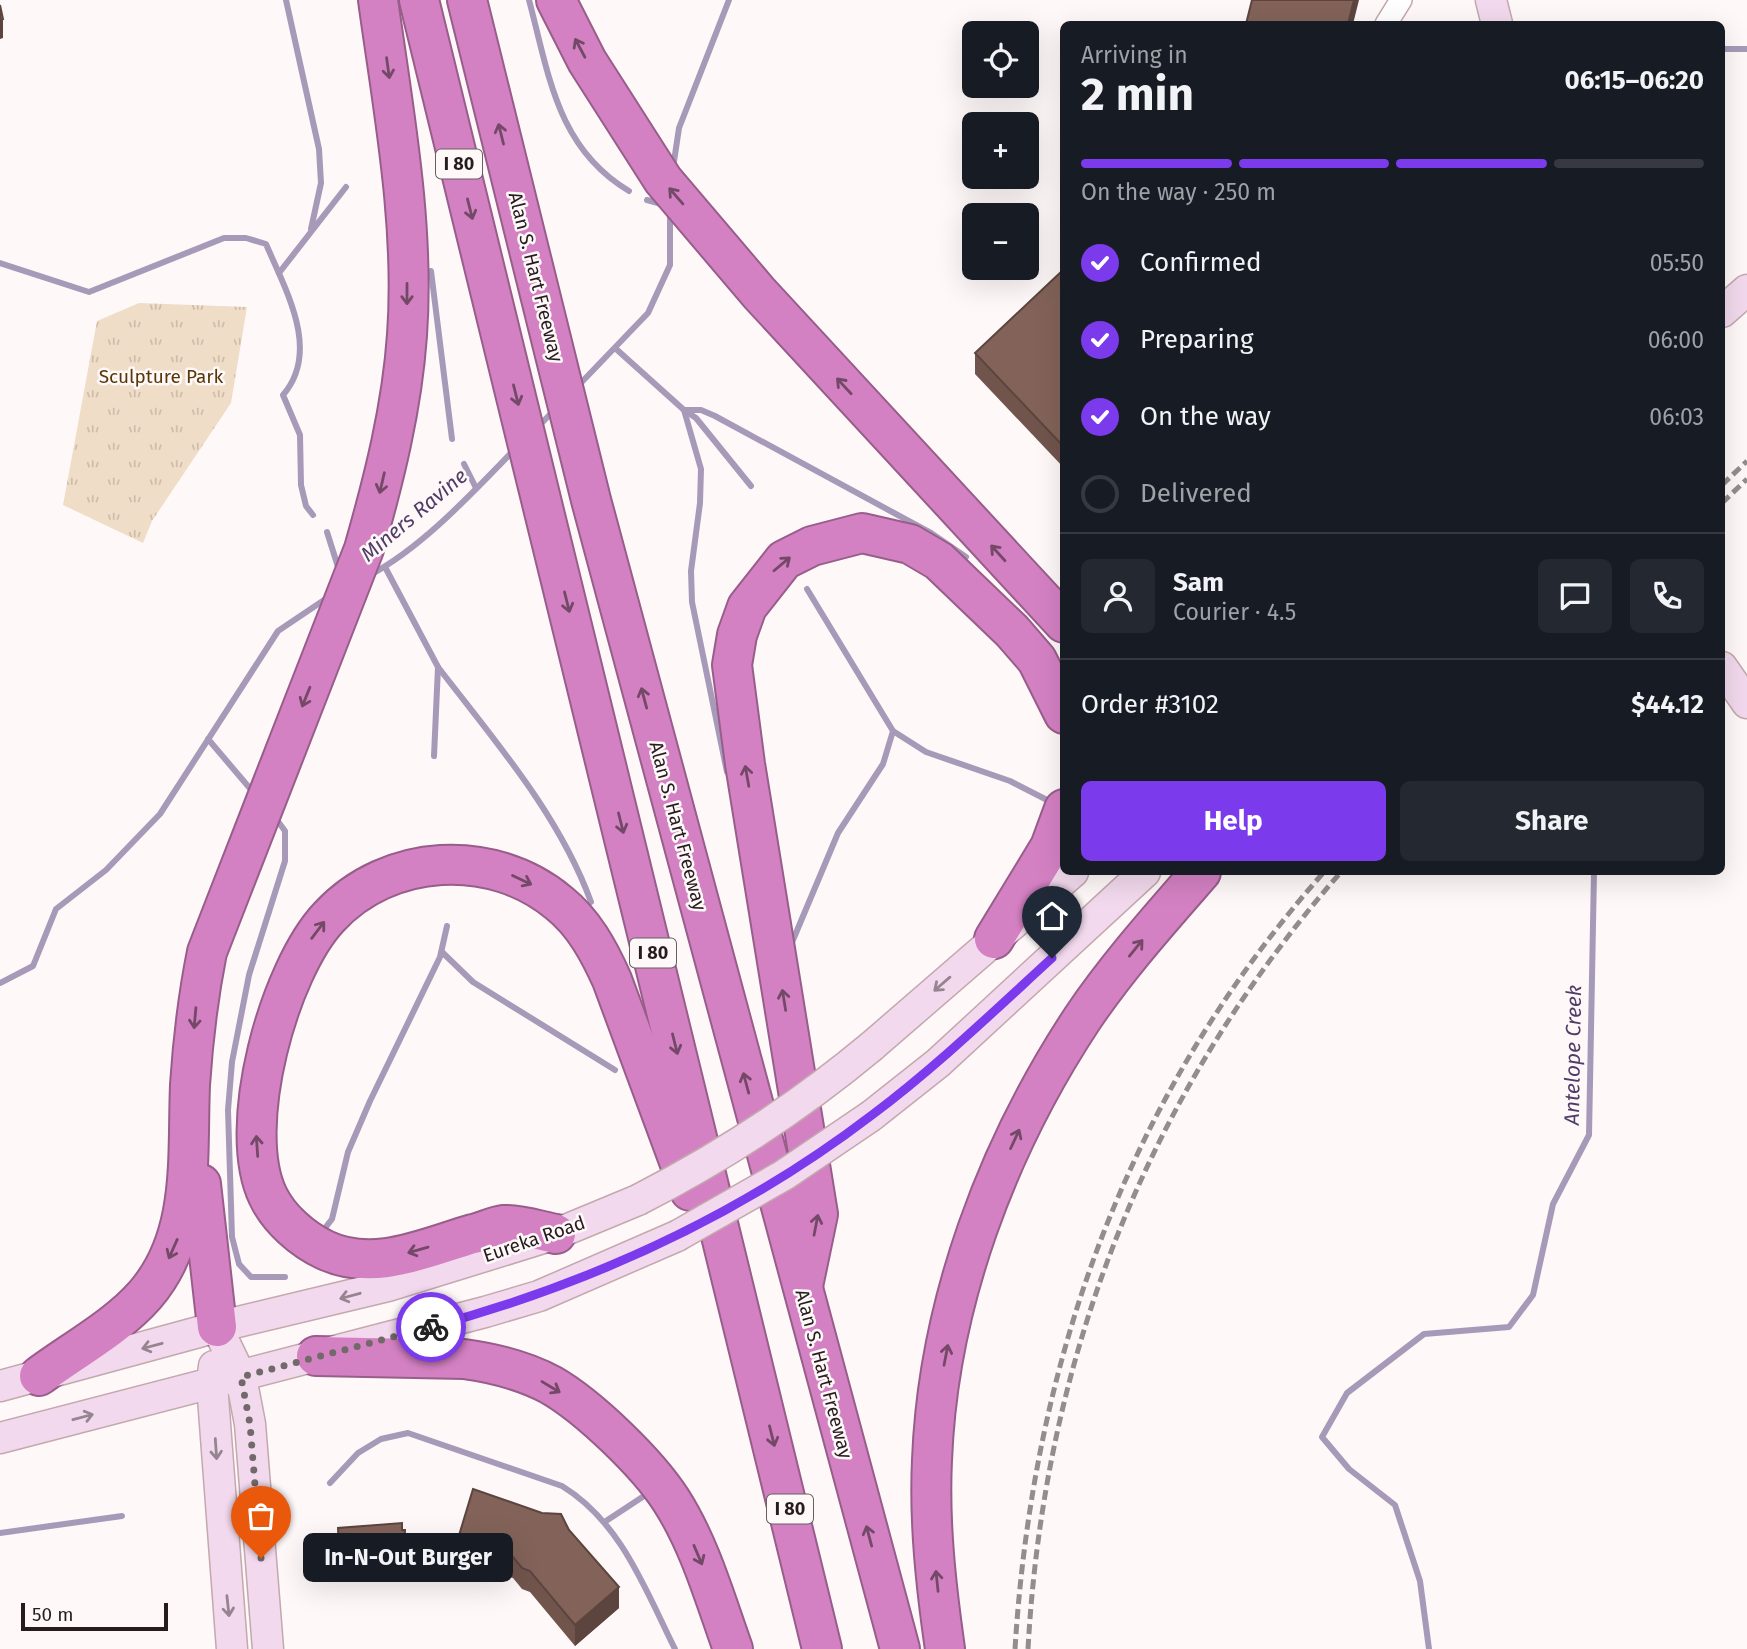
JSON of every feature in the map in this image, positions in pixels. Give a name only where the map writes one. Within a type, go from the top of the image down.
[{"type":"highway","points":[[39,1376],[130,1311],[147,1293],[171,1254],[185,1206],[195,1009],[207,952],[363,549],[382,486],[396,416],[407,334],[407,253],[378,0]]},
{"type":"highway","name":"I 80","points":[[419,0],[756,1369],[822,1649]]},
{"type":"highway","name":"Alan S. Hart Freeway","points":[[467,0],[591,500],[900,1649]]},
{"type":"highway","points":[[556,0],[587,61],[663,180],[758,293],[1060,619]]},
{"type":"highway","points":[[802,1292],[818,1214],[745,764],[732,665],[737,635],[747,607],[784,560],[812,546],[862,533],[909,544],[939,561],[1012,631],[1037,660],[1060,706]]},
{"type":"highway","points":[[994,939],[1051,847],[1060,821]]},
{"type":"highway","points":[[556,1234],[505,1225],[384,1260],[363,1259],[327,1251],[310,1242],[293,1228],[268,1197],[257,1158],[255,1129],[270,1045],[287,991],[313,937],[350,897],[368,886],[411,869],[436,864],[485,867],[538,887],[560,904],[582,927],[599,951],[612,980],[756,1369]]},
{"type":"highway","points":[[945,1649],[932,1540],[932,1458],[939,1390],[969,1253],[1014,1140],[1058,1056],[1112,977],[1198,875]]},
{"type":"highway","points":[[191,1085],[218,1327]]},
{"type":"highway","points":[[316,1356],[464,1359],[488,1363],[551,1385],[634,1454],[671,1500],[698,1555],[733,1649]]},
{"type":"main road","points":[[1491,0],[1496,21]]},
{"type":"main road","points":[[1725,309],[1747,290]]},
{"type":"main road","points":[[1725,671],[1747,703]]},
{"type":"main road","name":"Eureka Road","points":[[0,1386],[218,1327],[376,1289],[556,1234],[638,1200],[732,1149],[800,1104],[872,1046],[1069,875]]},
{"type":"main road","points":[[0,1438],[507,1306],[611,1267],[737,1204],[872,1116],[965,1038],[1142,875]]},
{"type":"main road","points":[[218,1327],[241,1377],[250,1424],[268,1649]]},
{"type":"main road","points":[[218,1327],[212,1384],[232,1649]]},
{"type":"street","points":[[1388,21],[1401,0]]},
{"type":"green space","name":"Sculpture Park","points":[[139,303],[247,307],[231,403],[152,521],[143,543],[63,505],[97,321]]},
{"type":"building","points":[[1252,0],[1354,0],[1349,21],[1247,21]]},
{"type":"building","points":[[1060,273],[1060,443],[975,353]]},
{"type":"building","points":[[473,1489],[542,1513],[561,1514],[569,1530],[619,1587],[575,1625],[530,1571],[522,1568],[513,1557],[457,1542]]},
{"type":"building","points":[[402,1523],[402,1530],[405,1530],[404,1557],[364,1560],[364,1564],[340,1566],[338,1528]]},
{"type":"waterway","points":[[286,0],[319,149],[321,183],[311,229]]},
{"type":"waterway","points":[[529,0],[550,82],[571,131],[586,154],[605,174],[629,191]]},
{"type":"waterway","name":"Miners Ravine","points":[[673,168],[679,128],[729,0]]},
{"type":"waterway","name":"Antelope Creek","points":[[1725,49],[1747,49]]},
{"type":"waterway","points":[[279,273],[346,187]]},
{"type":"waterway","points":[[647,200],[665,205]]},
{"type":"waterway","name":"Miners Ravine","points":[[577,387],[648,313],[670,265],[670,210]]},
{"type":"waterway","points":[[0,263],[89,292],[224,238],[246,238],[266,244],[290,301],[300,340],[294,378],[283,395],[300,435],[301,485],[306,506],[313,515]]},
{"type":"waterway","points":[[431,271],[452,439]]},
{"type":"waterway","points":[[615,348],[696,418],[751,486]]},
{"type":"waterway","name":"Miners Ravine","points":[[538,427],[555,409]]},
{"type":"waterway","points":[[727,772],[692,602],[691,571],[700,503],[701,469],[684,410],[701,410],[715,416],[931,533],[966,557]]},
{"type":"waterway","name":"Miners Ravine","points":[[370,575],[428,534],[515,449]]},
{"type":"waterway","points":[[464,464],[476,488]]},
{"type":"waterway","points":[[327,532],[339,570]]},
{"type":"waterway","points":[[385,567],[438,667],[434,756]]},
{"type":"waterway","points":[[793,940],[838,833],[883,764],[893,731],[807,589]]},
{"type":"waterway","name":"Miners Ravine","points":[[0,983],[33,966],[56,909],[106,870],[160,814],[278,631],[330,596]]},
{"type":"waterway","points":[[438,667],[503,750],[543,808],[578,870],[591,902]]},
{"type":"waterway","points":[[893,731],[926,752],[1010,781],[1053,803]]},
{"type":"waterway","points":[[208,739],[253,792]]},
{"type":"waterway","points":[[274,816],[285,831],[285,861],[249,975],[232,1062],[228,1110],[232,1237],[239,1264],[251,1277],[285,1277]]},
{"type":"waterway","name":"Antelope Creek","points":[[1429,1649],[1420,1581],[1395,1505],[1349,1469],[1322,1437],[1347,1393],[1424,1334],[1509,1327],[1533,1295],[1553,1204],[1589,1135],[1594,875]]},
{"type":"waterway","points":[[322,1232],[332,1219],[348,1152],[440,957],[447,926]]},
{"type":"waterway","points":[[442,952],[473,982],[615,1070]]},
{"type":"waterway","points":[[330,1483],[358,1453],[381,1439],[408,1433],[562,1486],[583,1501],[616,1538],[642,1581],[675,1649]]},
{"type":"waterway","points":[[606,1521],[644,1496]]},
{"type":"waterway","points":[[0,1533],[122,1516]]},
{"type":"railway","points":[[1725,482],[1747,461]]},
{"type":"railway","points":[[1725,500],[1747,479]]},
{"type":"railway","points":[[1015,1649],[1025,1541],[1043,1436],[1069,1333],[1103,1234],[1145,1138],[1196,1045],[1255,957],[1322,875]]},
{"type":"railway","points":[[1028,1649],[1038,1541],[1057,1435],[1083,1333],[1118,1234],[1161,1138],[1213,1045],[1273,957],[1339,875]]},
{"type":"way so far","points":[[261,1558],[250,1424],[241,1377],[431,1327]]},
{"type":"place","name":"In-N-Out Burger","points":[[261,1558]]},
{"type":"route","points":[[431,1327],[539,1296],[611,1267],[737,1204],[872,1116],[938,1063],[1052,958]]}]
